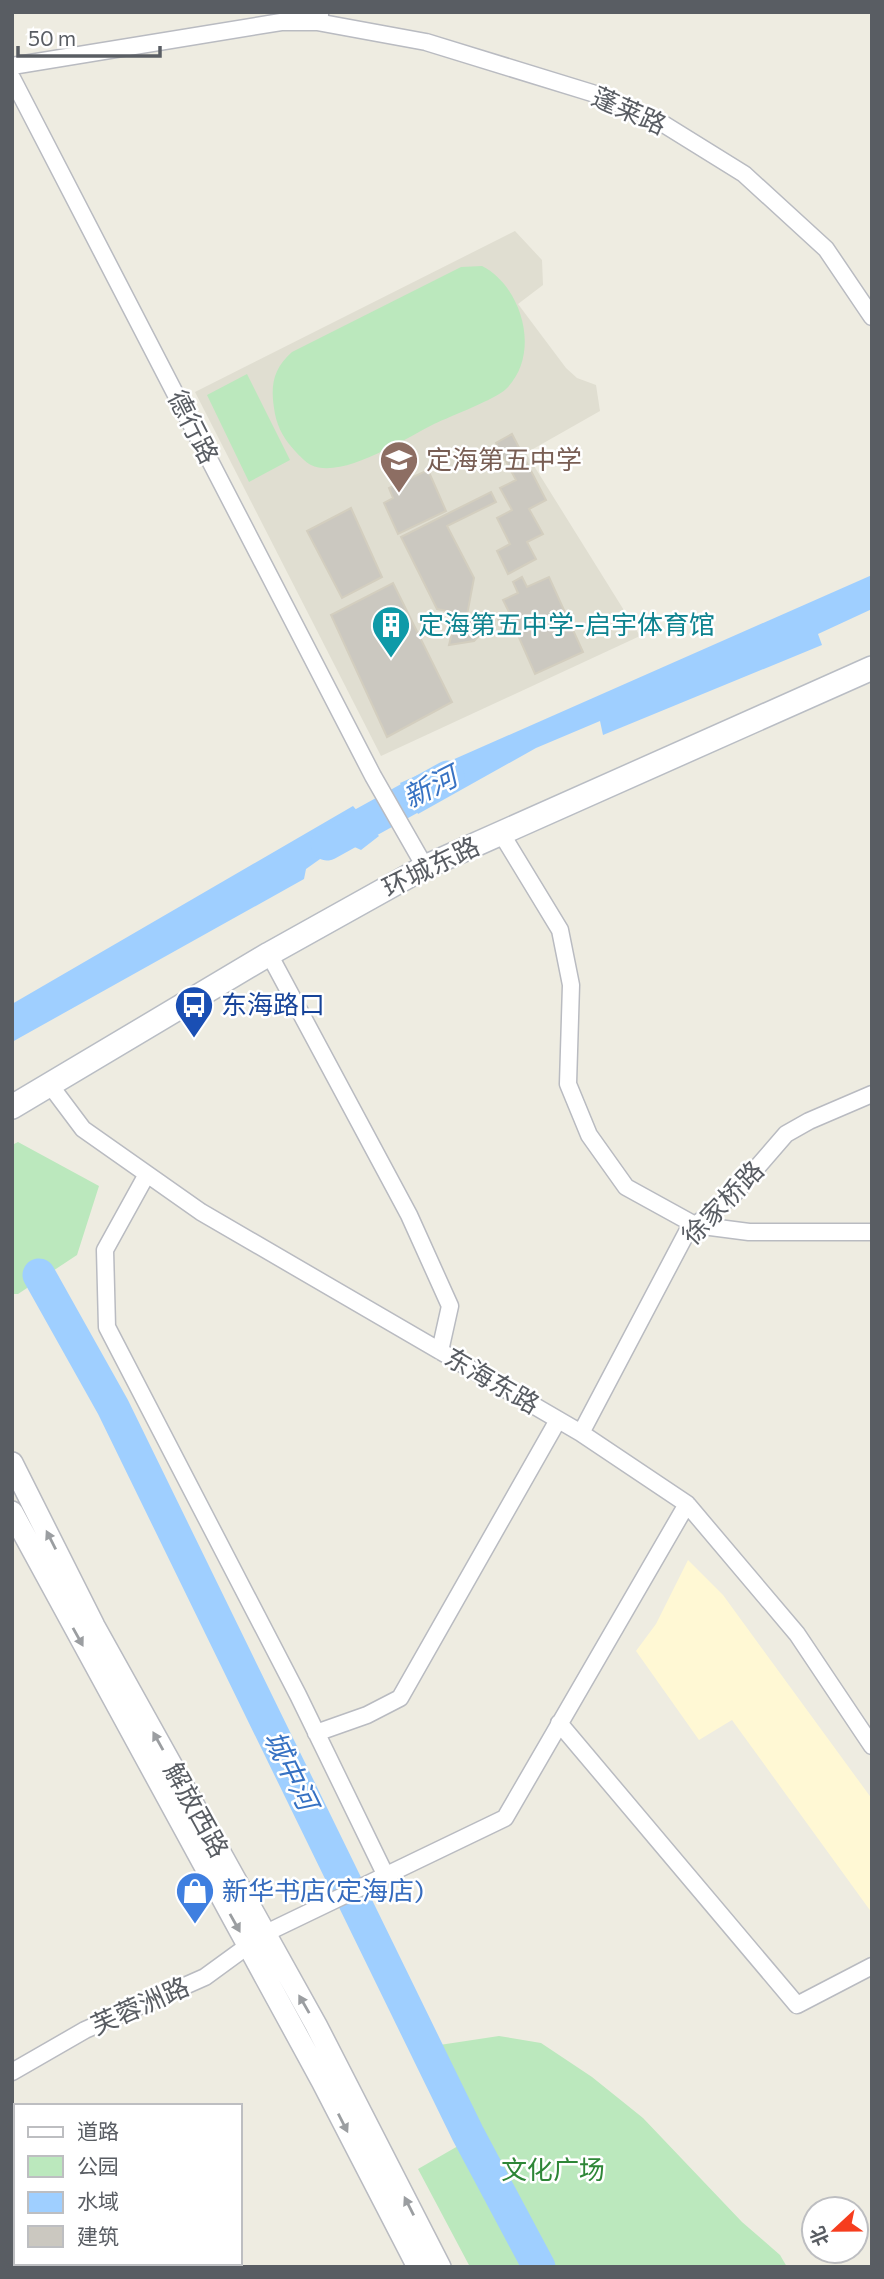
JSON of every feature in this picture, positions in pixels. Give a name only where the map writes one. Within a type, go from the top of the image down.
[{"type":"main road","name":"环城东路","points":[[12,1107],[268,954],[425,867],[872,668]]},
{"type":"street","name":"蓬莱路","points":[[12,66],[319,17],[426,42],[592,93],[657,120],[744,174],[826,249],[872,317]]},
{"type":"street","name":"德行路","points":[[12,78],[373,776],[425,867]]},
{"type":"street","points":[[501,833],[561,930],[571,985],[567,1035],[568,1084],[589,1135],[626,1186],[695,1226],[749,1231],[872,1232]]},
{"type":"street","points":[[268,954],[409,1215],[450,1306],[440,1351]]},
{"type":"street","name":"东海东路","points":[[50,1085],[83,1129],[201,1212],[581,1433],[687,1504],[797,1634],[872,1746]]},
{"type":"street","name":"徐家桥路","points":[[581,1433],[687,1232],[734,1194],[786,1134],[872,1094]]},
{"type":"street","points":[[147,1174],[105,1250],[107,1327],[316,1733],[377,1878]]},
{"type":"street","points":[[316,1733],[367,1715],[400,1698],[558,1420]]},
{"type":"street","name":"解放西路","points":[[12,1463],[257,1941],[316,2025],[440,2267]]},
{"type":"street","name":"芙蓉洲路","points":[[12,2072],[85,2030],[205,1977],[257,1941],[327,1902],[505,1818],[687,1504]]},
{"type":"street","points":[[12,1512],[257,1941],[418,2267]]},
{"type":"street","points":[[559,1723],[797,2004],[872,1966]]},
{"type":"shaded area","name":"定海第五中学","points":[[515,231],[542,260],[543,285],[518,304],[566,368],[577,378],[596,385],[600,411],[526,453],[640,636],[381,756],[195,392]]},
{"type":"shaded area","points":[[688,1560],[723,1595],[872,1799],[872,1913],[732,1720],[699,1740],[636,1651],[656,1624]]},
{"type":"green space","points":[[482,266],[508,289],[523,322],[523,358],[517,374],[506,389],[356,462],[324,468],[311,465],[303,459],[285,438],[275,414],[274,380],[285,359],[292,352],[461,267]]},
{"type":"green space","points":[[247,374],[290,460],[249,482],[207,395]]},
{"type":"green space","points":[[18,1142],[99,1186],[77,1255],[18,1294],[12,1294],[12,1145]]},
{"type":"green space","name":"文化广场","points":[[499,2036],[541,2043],[592,2077],[643,2118],[742,2222],[780,2255],[787,2267],[470,2267],[418,2169],[458,2146],[413,2049]]},
{"type":"water","name":"新河","points":[[872,575],[872,609],[818,634],[822,645],[603,735],[600,721],[536,748],[418,814],[400,783]]},
{"type":"water","name":"新河","points":[[353,806],[379,836],[361,850],[344,842],[306,869],[304,879],[12,1042],[12,1004]]},
{"type":"building","points":[[512,434],[546,500],[529,509],[543,534],[527,542],[536,559],[508,574],[497,551],[510,544],[497,518],[512,510],[500,488],[516,480],[496,443]]},
{"type":"building","points":[[428,470],[446,511],[398,534],[384,503],[393,498],[389,488]]},
{"type":"building","points":[[491,492],[496,502],[447,526],[474,578],[467,615],[489,617],[487,628],[474,641],[449,645],[457,613],[437,609],[401,537]]},
{"type":"building","points":[[351,508],[382,577],[342,598],[307,531]]},
{"type":"building","points":[[522,577],[527,587],[549,577],[583,652],[535,674],[514,626],[503,631],[498,619],[510,614],[503,600],[518,593],[513,582]]},
{"type":"building","name":"定海第五中学-启宇体育馆","points":[[393,583],[452,702],[387,737],[331,615]]},
{"type":"waterway","name":"新河","points":[[327,844],[448,777]]},
{"type":"waterway","name":"城中河","points":[[39,1275],[113,1407],[468,2134],[539,2267]]},
{"type":"place","name":"定海第五中学","points":[[399,494]]},
{"type":"place","name":"定海第五中学-启宇体育馆","points":[[391,659]]},
{"type":"place","name":"东海路口","points":[[194,1039]]},
{"type":"place","name":"新华书店(定海店)","points":[[195,1925]]}]
